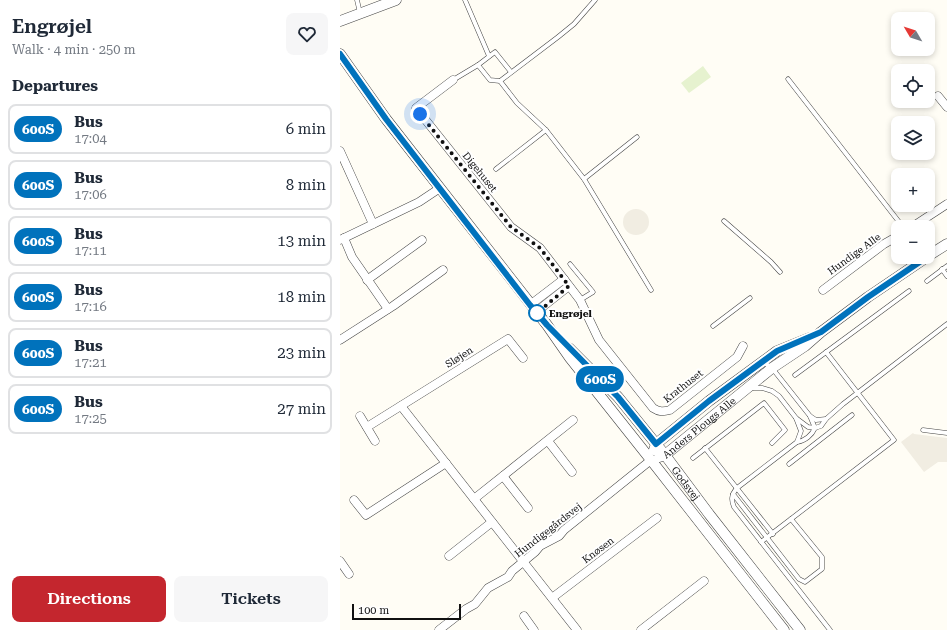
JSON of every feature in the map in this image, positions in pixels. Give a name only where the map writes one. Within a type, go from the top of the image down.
[{"type":"street","points":[[340,21],[396,0]]},
{"type":"street","name":"Godsvej","points":[[340,54],[386,119],[533,309],[618,397],[665,455],[800,630]]},
{"type":"street","name":"Digehuset","points":[[453,80],[416,108],[511,227],[540,248],[580,300],[592,326]]},
{"type":"street","points":[[938,96],[947,107]]},
{"type":"street","points":[[340,151],[374,224]]},
{"type":"street","points":[[388,309],[352,258],[342,239],[419,202],[440,188]]},
{"type":"street","points":[[923,220],[947,204]]},
{"type":"street","points":[[367,280],[422,240]]},
{"type":"street","name":"Hundige Alle","points":[[823,290],[891,240]]},
{"type":"street","name":"Anders Plougs Alle","points":[[935,252],[947,244]]},
{"type":"street","name":"Anders Plougs Alle","points":[[652,460],[665,455],[772,368],[805,346],[821,332],[868,297],[918,264]]},
{"type":"street","points":[[340,340],[388,309],[443,270]]},
{"type":"street","points":[[533,309],[564,279]]},
{"type":"street","points":[[533,309],[569,286]]},
{"type":"street","name":"Godsvej","points":[[547,325],[570,358],[652,460],[784,630]]},
{"type":"street","name":"Krathuset","points":[[592,326],[599,340],[653,408],[664,412],[670,410],[736,357],[743,346]]},
{"type":"street","name":"Anders Plougs Alle","points":[[652,460],[656,444],[709,401],[777,351],[821,332]]},
{"type":"street","name":"Sløjen","points":[[367,427],[508,339],[523,358]]},
{"type":"street","points":[[401,406],[576,630]]},
{"type":"street","points":[[360,416],[375,441]]},
{"type":"street","points":[[474,499],[573,420]]},
{"type":"street","points":[[548,441],[572,472]]},
{"type":"street","name":"Hundigegårdsvej","points":[[439,630],[466,609],[475,604],[488,588],[508,577],[512,571],[540,546],[559,536],[564,530],[652,460]]},
{"type":"street","points":[[354,500],[366,515],[446,463]]},
{"type":"street","points":[[503,476],[528,508]]},
{"type":"street","name":"Knøsen","points":[[552,598],[657,518]]},
{"type":"street","points":[[450,556],[492,522]]},
{"type":"street","points":[[340,561],[349,574]]},
{"type":"street","points":[[641,630],[704,580]]},
{"type":"street","points":[[524,616],[534,630]]},
{"type":"lane","points":[[357,0],[360,14]]},
{"type":"lane","points":[[465,0],[489,56]]},
{"type":"lane","points":[[478,65],[490,80],[500,81],[568,28],[595,0]]},
{"type":"lane","points":[[453,80],[478,65],[495,52],[511,72]]},
{"type":"lane","points":[[788,79],[898,220]]},
{"type":"lane","points":[[500,81],[516,103],[546,130],[584,178],[651,290]]},
{"type":"lane","points":[[496,169],[546,130]]},
{"type":"lane","points":[[584,178],[637,137]]},
{"type":"lane","points":[[724,221],[771,262],[780,272]]},
{"type":"lane","points":[[570,264],[593,292],[580,300]]},
{"type":"lane","points":[[927,281],[947,266]]},
{"type":"lane","points":[[942,269],[947,276]]},
{"type":"lane","points":[[796,375],[909,291]]},
{"type":"lane","points":[[713,326],[750,298]]},
{"type":"lane","points":[[748,388],[772,390],[779,396],[796,418],[808,427],[815,428],[821,426],[826,419],[858,393],[947,324]]},
{"type":"lane","points":[[761,542],[894,440],[826,352]]},
{"type":"lane","points":[[762,362],[772,368],[810,416],[815,428],[813,433],[802,441],[797,442],[737,488],[733,494],[732,502],[734,507],[830,630]]},
{"type":"lane","points":[[693,458],[764,403],[785,430],[772,443]]},
{"type":"lane","points":[[789,464],[852,415]]},
{"type":"lane","points":[[810,416],[816,420],[826,419]]},
{"type":"lane","points":[[796,418],[801,431],[797,442]]},
{"type":"lane","points":[[923,430],[947,433]]},
{"type":"lane","points":[[705,448],[773,534]]},
{"type":"lane","points":[[733,494],[799,579],[805,582],[822,570],[822,557],[791,519]]},
{"type":"green space","points":[[703,66],[711,77],[689,93],[681,83]]},
{"type":"shaded area","points":[[636,209],[645,213],[649,222],[645,231],[636,235],[627,231],[623,222],[627,213]]},
{"type":"shaded area","points":[[913,433],[947,438],[947,462],[938,462],[924,472],[901,442]]},
{"type":"bus line","name":"600S","points":[[340,54],[386,119],[530,305],[547,325],[618,397],[656,444],[709,401],[777,351],[821,332],[868,297],[916,264]]},
{"type":"place","name":"Engrøjel","points":[[537,313]]},
{"type":"route","points":[[420,114],[511,227],[540,248],[569,286],[536,312],[537,313]]}]
